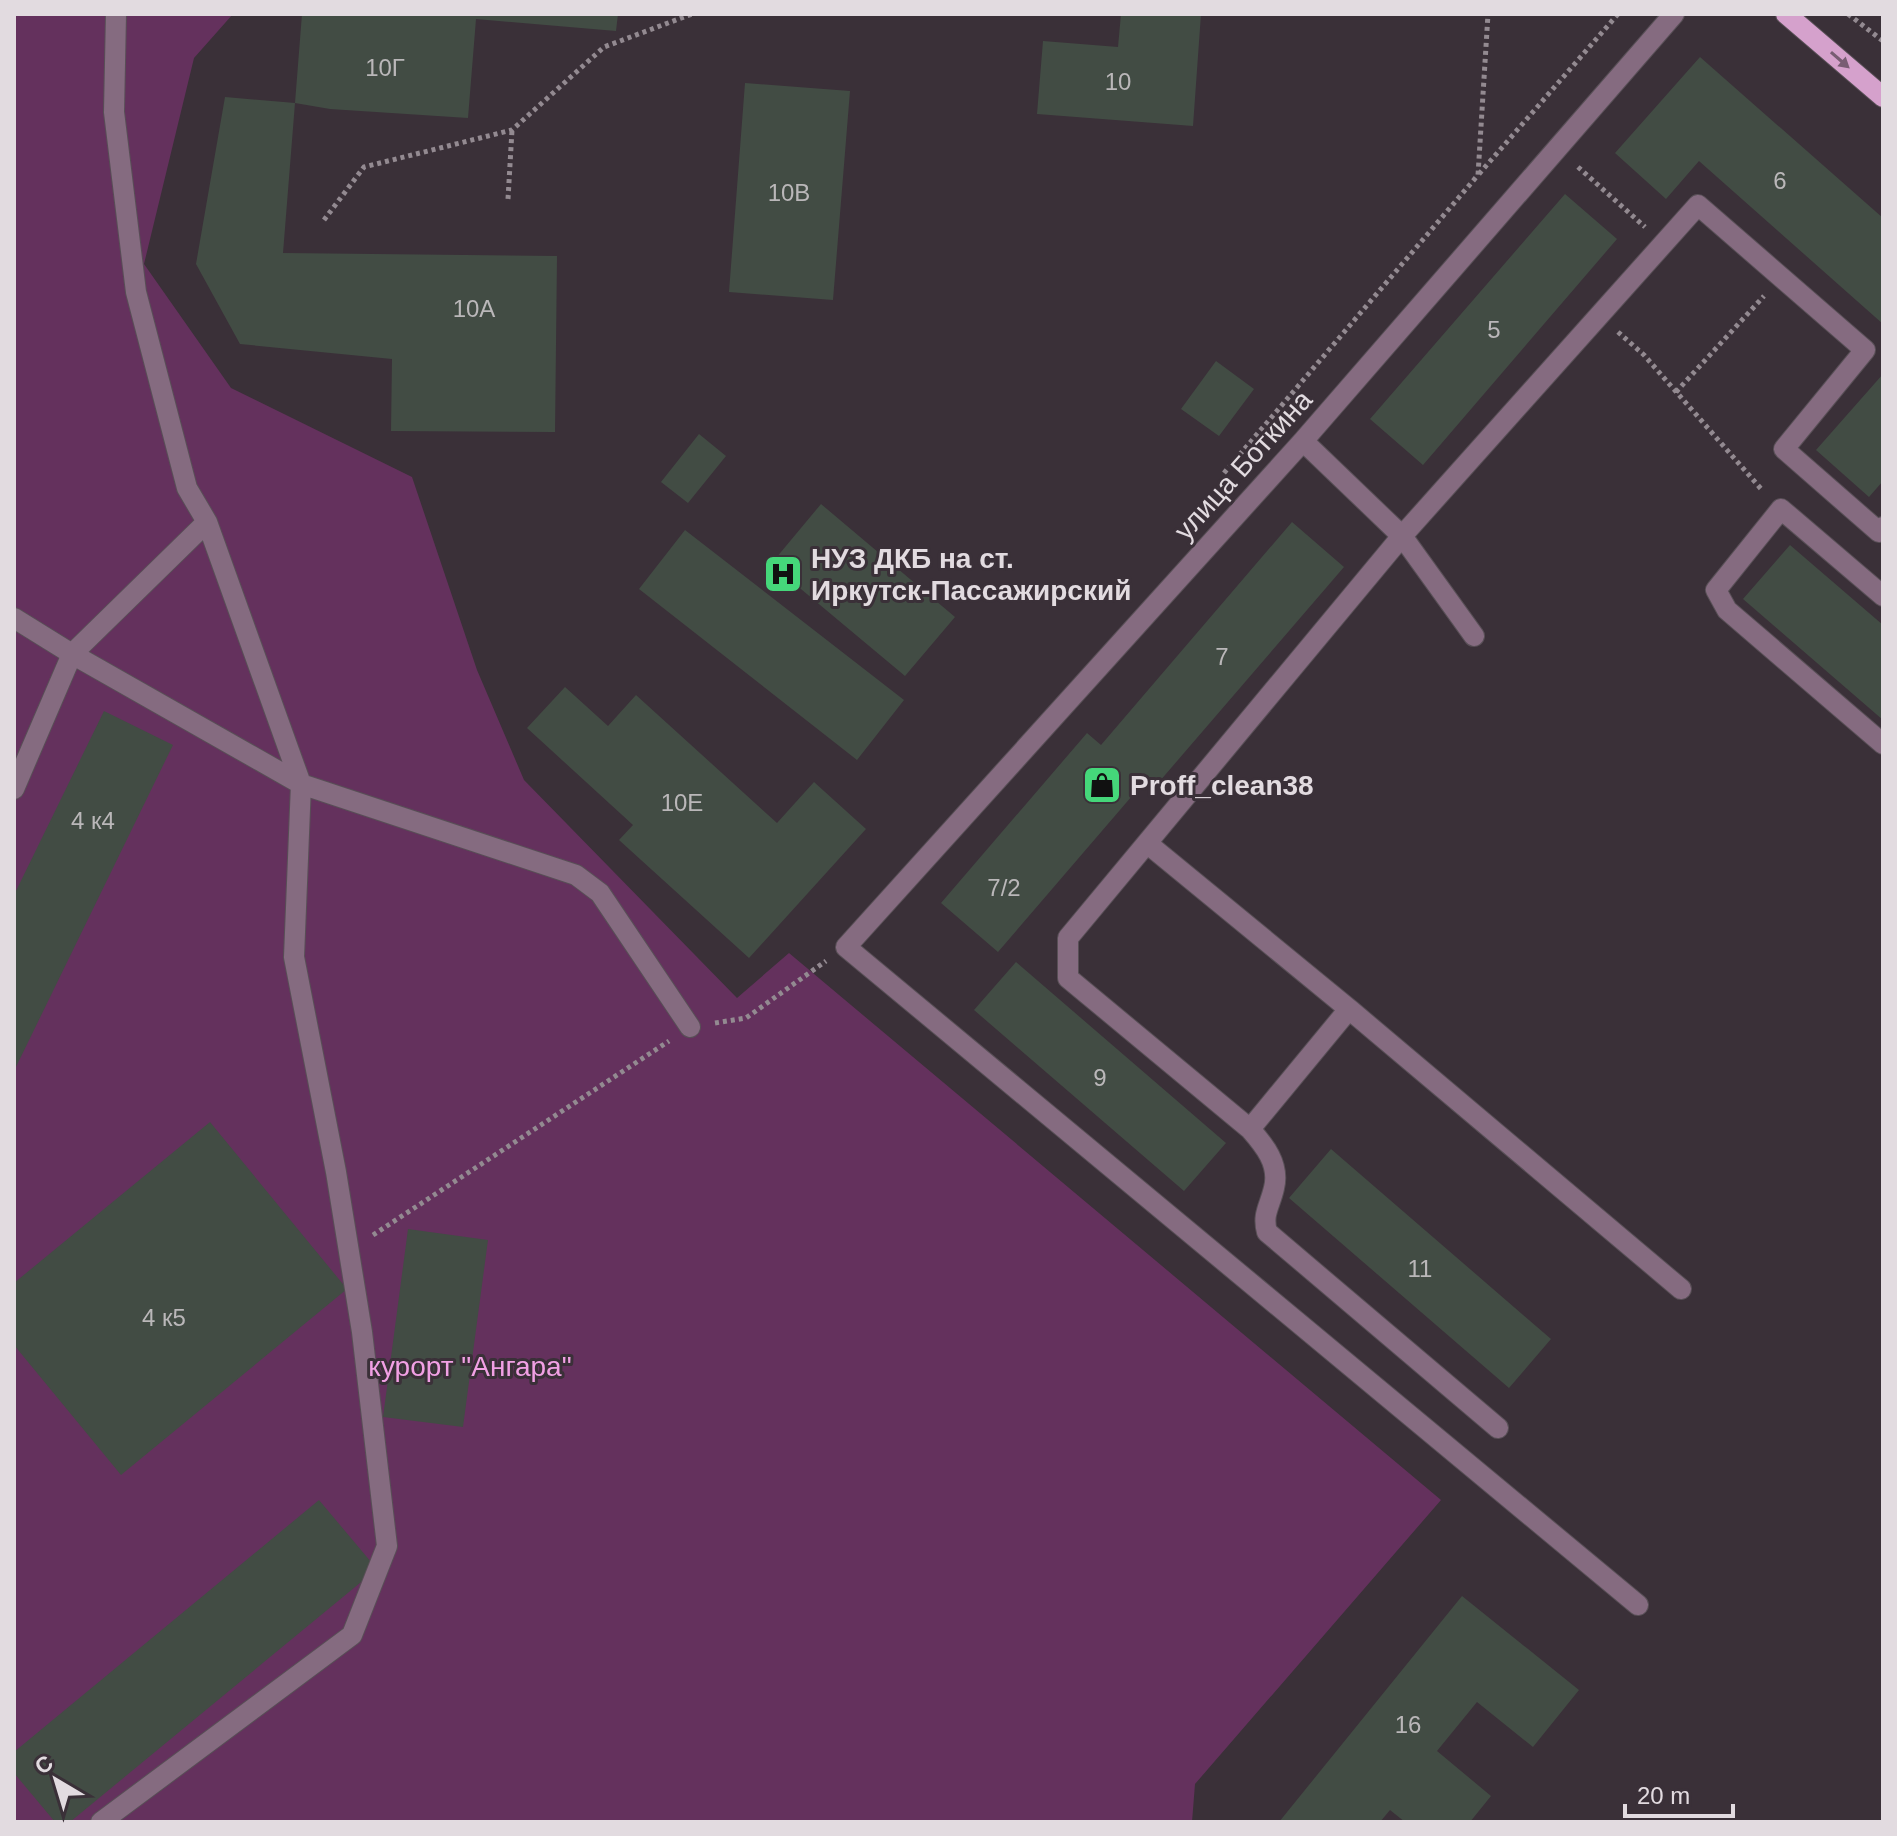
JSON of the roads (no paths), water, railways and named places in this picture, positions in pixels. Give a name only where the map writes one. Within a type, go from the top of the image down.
[{"type":"main road","points":[[1786,14],[1883,97]]},
{"type":"street","points":[[101,1822],[352,1635],[387,1546],[349,1251],[294,957],[301,784],[207,522],[187,488],[136,292],[114,112],[116,14]]},
{"type":"street","name":"улица Боткина","points":[[1638,1605],[846,947],[1303,441],[1674,14]]},
{"type":"street","points":[[1498,1428],[1267,1232],[1263,1217],[1275,1185],[1270,1153],[1250,1129],[1068,978],[1068,938],[1402,536],[1698,205],[1865,350],[1784,449],[1879,532],[1883,527]]},
{"type":"street","points":[[1303,441],[1402,536],[1474,636]]},
{"type":"street","points":[[1883,596],[1781,509],[1716,590],[1727,610],[1883,744]]},
{"type":"street","points":[[14,789],[72,654],[207,522]]},
{"type":"street","points":[[14,618],[301,784],[576,875],[600,893],[690,1027]]},
{"type":"street","points":[[1148,844],[1681,1289]]},
{"type":"street","points":[[1250,1129],[1349,1009]]},
{"type":"place","name":"НУЗ ДКБ на ст. Иркутск-Пассажирский","points":[[783,574]]},
{"type":"place","name":"Proff_clean38","points":[[1102,785]]},
{"type":"park label","name":"курорт \"Ангара\"","points":[[470,1366]]}]
